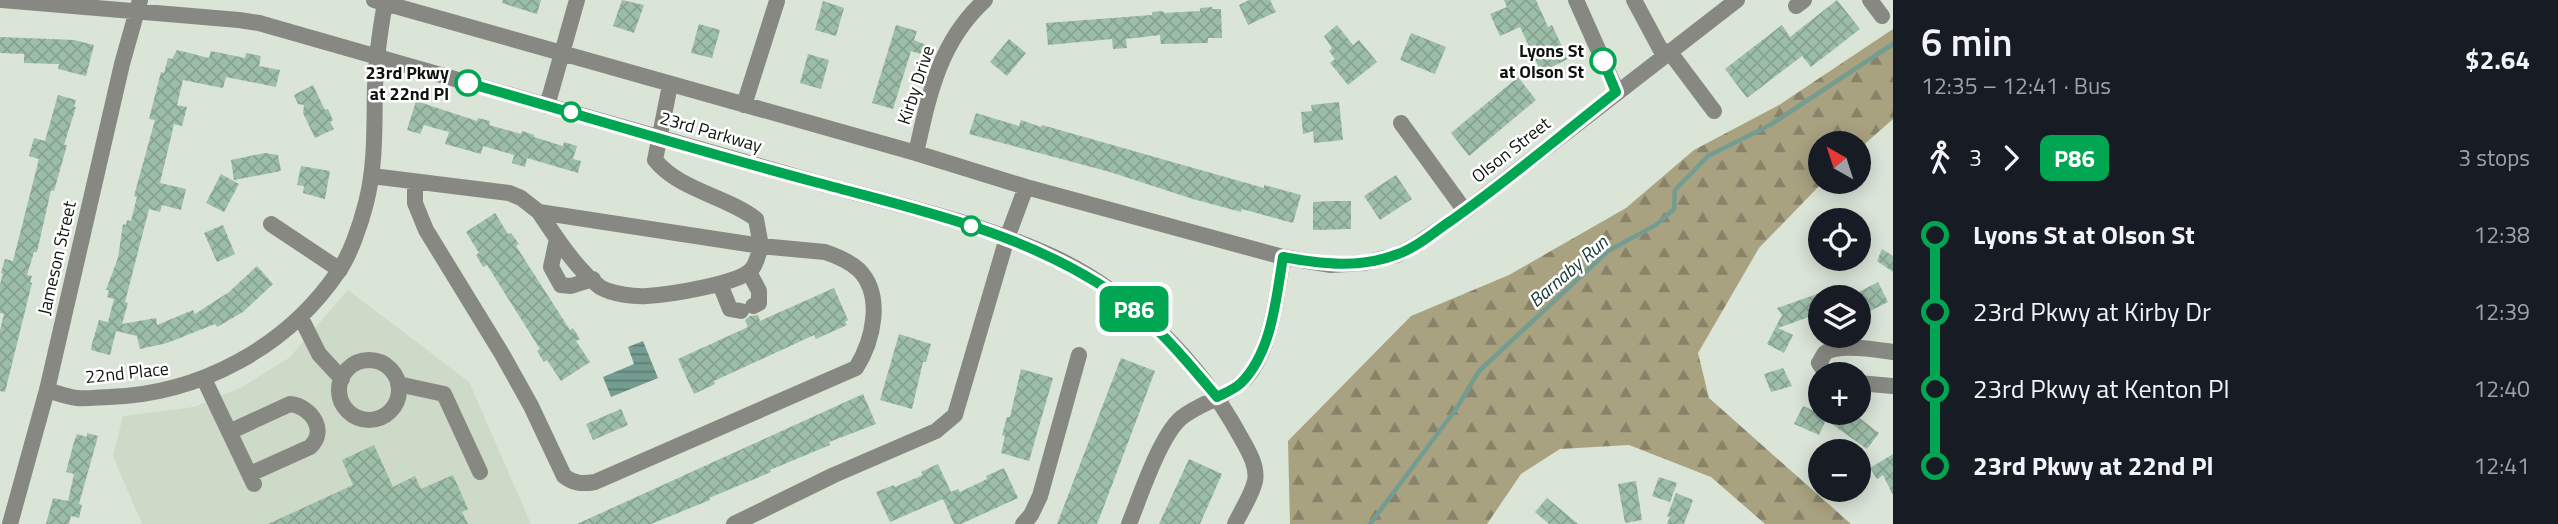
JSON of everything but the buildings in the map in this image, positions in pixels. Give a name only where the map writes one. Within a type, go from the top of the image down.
[{"type":"street","name":"23rd Parkway","points":[[2,0],[138,6],[239,20],[377,56],[814,182],[930,212],[1007,238],[1073,268],[1143,315],[1217,397],[1254,466],[1255,480],[1235,524]]},
{"type":"street","points":[[547,106],[577,0]]},
{"type":"street","name":"Kirby Drive","points":[[916,153],[925,113],[948,45],[958,28],[985,0]]},
{"type":"street","points":[[1576,0],[1616,92]]},
{"type":"street","points":[[1634,0],[1667,54],[1714,111]]},
{"type":"street","name":"Olson Street","points":[[1283,257],[1331,265],[1364,263],[1397,255],[1465,211],[1737,0]]},
{"type":"street","points":[[1870,0],[1882,16]]},
{"type":"street","name":"23rd Parkway","points":[[379,1],[916,153],[1026,187],[1283,257]]},
{"type":"street","name":"22nd Place","points":[[47,390],[77,398],[121,397],[168,390],[204,379],[245,359],[301,318],[340,271],[365,206],[376,139],[379,1]]},
{"type":"street","points":[[744,105],[777,1]]},
{"type":"street","name":"Jameson Street","points":[[10,524],[47,390],[122,64],[138,6]]},
{"type":"street","points":[[372,176],[509,193],[521,198],[539,212],[567,253],[600,287],[610,291],[647,296],[720,284],[750,272],[756,262],[761,246],[756,219],[745,210],[662,168],[655,160],[670,85]]},
{"type":"street","points":[[1401,123],[1465,211]]},
{"type":"street","points":[[415,183],[415,203],[426,230],[502,354],[531,406],[564,476],[571,482],[595,482],[856,368],[866,354],[873,330],[871,291],[862,273],[842,259],[825,252],[761,246],[539,212]]},
{"type":"street","points":[[734,524],[834,475],[936,431],[955,415],[1007,238],[1026,187]]},
{"type":"street","points":[[271,224],[340,271]]},
{"type":"street","points":[[558,239],[551,267],[561,285],[571,286],[593,279]]},
{"type":"street","points":[[1129,524],[1165,440],[1180,419],[1239,386],[1258,361],[1277,294],[1283,257]]},
{"type":"street","points":[[720,284],[730,309],[747,308],[759,303],[760,297],[750,272]]},
{"type":"street","points":[[301,318],[319,354],[342,379]]},
{"type":"street","points":[[1824,362],[1825,354],[1833,350],[1863,348],[1893,352]]},
{"type":"street","points":[[1023,524],[1040,496],[1079,355]]},
{"type":"street","points":[[372,361],[386,366],[398,384],[395,405],[385,416],[370,420],[356,417],[345,407],[340,393],[342,379],[357,363],[372,361]]},
{"type":"street","points":[[204,379],[229,432],[252,479],[310,447],[316,442],[318,435],[316,421],[307,410],[290,404],[229,432]]},
{"type":"street","points":[[398,384],[444,394],[480,472]]},
{"type":"street","points":[[1871,384],[1893,386]]},
{"type":"shaded area","points":[[348,290],[469,382],[531,524],[142,524],[113,456],[123,416],[194,407],[240,388],[289,358]]},
{"type":"green space","points":[[1893,29],[1893,119],[1871,138],[1871,131],[1808,131],[1808,194],[1811,194],[1759,248],[1698,353],[1709,398],[1808,486],[1808,502],[1826,502],[1851,524],[1765,524],[1711,477],[1629,445],[1560,449],[1521,474],[1487,524],[1290,524],[1288,441],[1411,316],[1509,275],[1626,208],[1694,150],[1779,105]]},
{"type":"water","points":[[643,341],[658,378],[611,397],[603,377],[634,364],[628,347]]},
{"type":"waterway","name":"Barnaby Run","points":[[1370,524],[1456,409],[1479,371],[1608,251],[1656,225],[1674,209],[1675,190],[1708,156],[1770,125],[1893,44]]},
{"type":"bus line","name":"P86","points":[[468,83],[814,182],[930,212],[1007,238],[1055,258],[1113,293],[1143,315],[1217,397],[1239,386],[1258,361],[1277,294],[1283,257],[1331,265],[1364,263],[1397,255],[1414,246],[1465,211],[1616,92],[1603,61]]},
{"type":"place","name":"Lyons St at Olson St","points":[[1603,61]]},
{"type":"place","name":"23rd Pkwy at 22nd Pl","points":[[468,83]]}]
